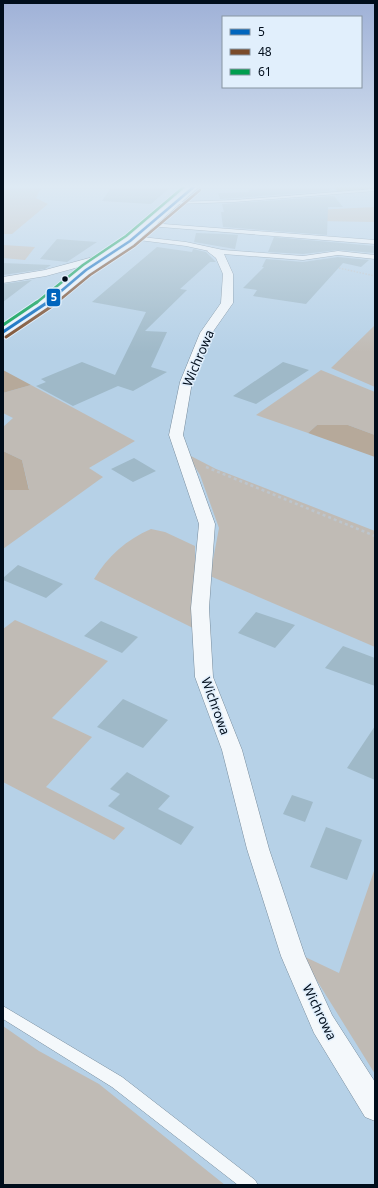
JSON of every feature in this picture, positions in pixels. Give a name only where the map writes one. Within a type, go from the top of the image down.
[{"type":"street","points":[[3,332],[48,302],[86,270],[130,240]]},
{"type":"street","name":"Wichrowa","points":[[212,251],[220,256],[228,274],[227,303],[206,333],[186,382],[176,435],[182,456],[207,524],[200,608],[205,678],[232,750],[258,849],[293,956],[323,1024],[375,1107]]},
{"type":"street","points":[[3,280],[46,273],[108,256]]},
{"type":"lane","points":[[148,240],[186,244],[212,251],[303,258],[338,253],[375,257]]},
{"type":"lane","points":[[354,240],[375,242]]},
{"type":"lane","points":[[3,1012],[117,1082],[250,1185]]},
{"type":"path","points":[[182,456],[244,484],[375,536]]},
{"type":"shaded area","points":[[3,245],[35,247],[25,260],[3,258]]},
{"type":"shaded area","points":[[374,326],[375,387],[331,368]]},
{"type":"shaded area","points":[[3,370],[31,385],[3,393]]},
{"type":"shaded area","points":[[321,370],[375,392],[375,435],[348,425],[317,425],[308,433],[256,415]]},
{"type":"shaded area","points":[[31,385],[135,441],[89,468],[103,477],[3,549],[3,490],[29,489],[22,460],[3,451],[3,427],[13,418],[3,413],[3,393]]},
{"type":"shaded area","points":[[317,425],[348,425],[375,435],[375,457],[308,433]]},
{"type":"shaded area","points":[[3,451],[22,460],[29,490],[3,490]]},
{"type":"shaded area","points":[[187,454],[216,469],[375,531],[375,647],[210,576],[219,528],[200,475]]},
{"type":"shaded area","points":[[151,529],[165,532],[195,546],[195,629],[94,579],[105,563],[118,550],[134,538]]},
{"type":"shaded area","points":[[15,620],[108,661],[52,718],[92,737],[46,787],[125,828],[114,840],[3,782],[3,629]]},
{"type":"shaded area","points":[[375,868],[375,1074],[301,955],[339,973]]},
{"type":"shaded area","points":[[3,1026],[39,1051],[99,1084],[225,1185],[3,1185]]},
{"type":"building","points":[[56,240],[97,242],[67,262],[40,259]]},
{"type":"building","points":[[194,240],[237,240],[235,249],[194,242]]},
{"type":"building","points":[[273,240],[313,240],[375,246],[375,253],[338,250],[303,254],[268,252]]},
{"type":"building","points":[[157,247],[192,252],[193,249],[206,252],[216,262],[210,262],[180,289],[187,290],[145,331],[167,332],[151,367],[167,372],[133,391],[118,386],[73,406],[36,386],[46,382],[41,379],[82,362],[115,375],[146,312],[92,302]]},
{"type":"building","points":[[338,257],[369,260],[361,267],[343,263],[306,304],[253,296],[257,290],[243,288],[264,267],[262,267],[266,259],[303,262]]},
{"type":"building","points":[[3,263],[51,265],[45,269],[3,275]]},
{"type":"building","points":[[32,280],[3,302],[3,284]]},
{"type":"building","points":[[283,362],[309,370],[256,404],[233,396]]},
{"type":"building","points":[[134,458],[156,471],[133,482],[111,469]]},
{"type":"building","points":[[18,565],[63,584],[46,598],[3,580],[3,578]]},
{"type":"building","points":[[256,612],[295,625],[275,648],[238,633]]},
{"type":"building","points":[[101,621],[138,637],[122,653],[84,636]]},
{"type":"building","points":[[343,646],[375,658],[375,686],[325,668]]},
{"type":"building","points":[[123,699],[168,720],[143,748],[97,727]]},
{"type":"building","points":[[375,726],[375,780],[347,768]]},
{"type":"building","points":[[127,772],[170,796],[158,809],[194,827],[181,845],[108,806],[120,794],[110,789]]},
{"type":"building","points":[[292,795],[313,802],[305,822],[283,814]]},
{"type":"building","points":[[326,827],[362,840],[347,880],[310,867]]},
{"type":"transit line","name":"61","points":[[3,325],[44,297],[83,265],[119,240]]},
{"type":"transit line","name":"5","points":[[3,332],[48,302],[86,270],[131,240]]},
{"type":"transit line","name":"48","points":[[6,337],[51,307],[90,275],[141,240]]}]
